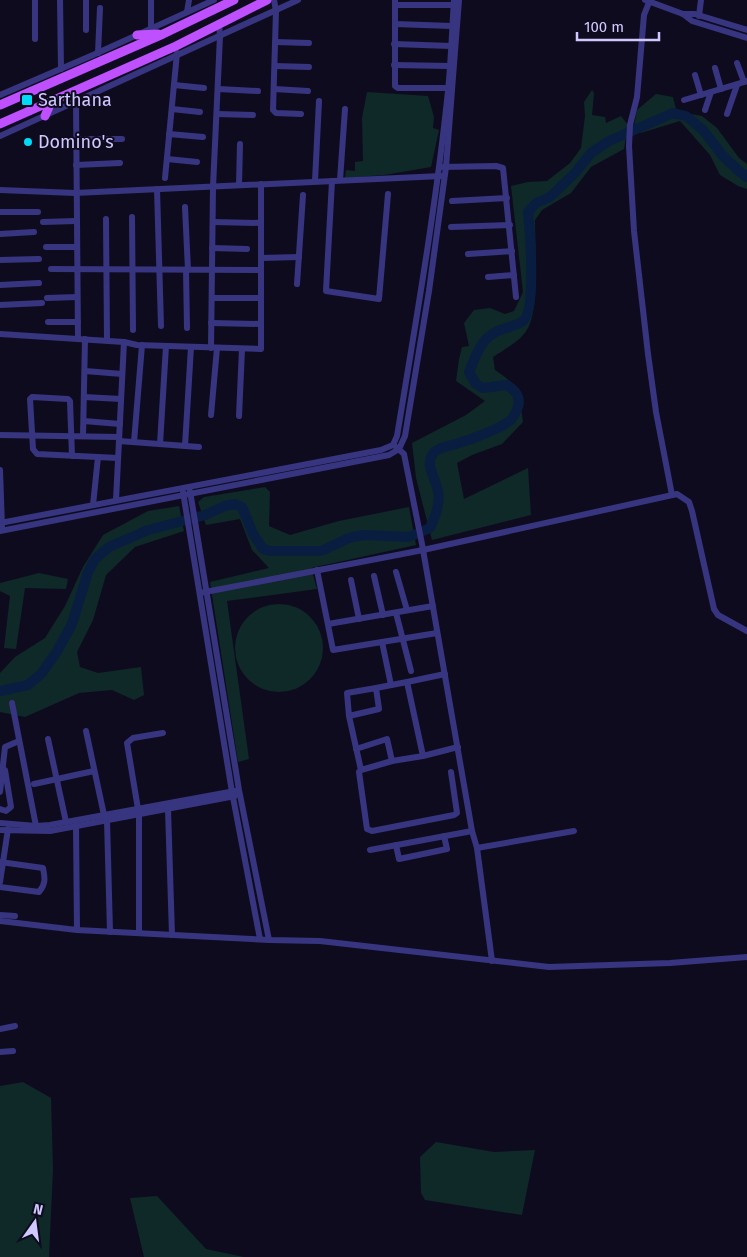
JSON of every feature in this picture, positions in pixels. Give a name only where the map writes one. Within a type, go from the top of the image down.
[{"type":"main road","points":[[0,105],[163,34],[214,3],[234,0]]},
{"type":"main road","points":[[0,124],[178,45],[267,0]]},
{"type":"main road","points":[[137,34],[163,34]]},
{"type":"main road","points":[[45,116],[52,100]]},
{"type":"street","points":[[35,0],[35,39]]},
{"type":"street","points":[[60,0],[61,69]]},
{"type":"street","points":[[86,0],[86,30]]},
{"type":"street","points":[[151,0],[151,28]]},
{"type":"street","points":[[187,12],[189,0]]},
{"type":"street","points":[[274,0],[276,11],[274,112],[301,114]]},
{"type":"street","points":[[0,136],[298,0]]},
{"type":"street","points":[[0,470],[1,531],[389,455],[396,447],[442,166],[460,0]]},
{"type":"street","points":[[672,495],[656,412],[634,231],[629,138],[630,125],[637,97],[644,15],[649,0],[683,14],[692,21],[747,38]]},
{"type":"street","points":[[699,16],[701,0]]},
{"type":"street","points":[[442,166],[448,88],[449,66],[454,2],[395,2],[394,84],[396,87],[448,88]]},
{"type":"street","points":[[0,95],[187,12],[214,3]]},
{"type":"street","points":[[98,53],[100,8]]},
{"type":"street","points":[[683,14],[699,16],[747,30]]},
{"type":"street","points":[[211,415],[214,348],[211,323],[213,187],[219,24]]},
{"type":"street","points":[[395,24],[452,26]]},
{"type":"street","points":[[275,42],[309,43]]},
{"type":"street","points":[[394,44],[451,46]]},
{"type":"street","points":[[165,178],[178,45]]},
{"type":"street","points":[[727,114],[742,83],[737,63]]},
{"type":"street","points":[[394,65],[449,66]]},
{"type":"street","points":[[275,66],[308,67]]},
{"type":"street","points":[[715,68],[721,89]]},
{"type":"street","points":[[695,74],[701,95]]},
{"type":"street","points":[[684,100],[742,83]]},
{"type":"street","points":[[174,85],[204,88]]},
{"type":"street","points":[[218,89],[258,91]]},
{"type":"street","points":[[274,89],[308,91]]},
{"type":"street","points":[[705,110],[711,92]]},
{"type":"street","points":[[315,181],[319,101]]},
{"type":"street","points":[[76,102],[78,338]]},
{"type":"street","points":[[172,109],[200,112]]},
{"type":"street","points":[[340,180],[345,109]]},
{"type":"street","points":[[217,114],[253,115]]},
{"type":"street","points":[[170,134],[203,137]]},
{"type":"street","points":[[76,139],[122,139]]},
{"type":"street","points":[[239,185],[240,144]]},
{"type":"street","points":[[167,159],[198,162]]},
{"type":"street","points":[[76,165],[120,164]]},
{"type":"street","points":[[442,166],[500,166],[505,170],[516,297]]},
{"type":"street","points":[[0,190],[76,193],[440,176]]},
{"type":"street","points":[[332,181],[326,291],[379,298],[388,194]]},
{"type":"street","points":[[0,334],[107,340],[142,345],[261,349],[261,184]]},
{"type":"street","points":[[157,189],[161,326]]},
{"type":"street","points":[[297,284],[303,195]]},
{"type":"street","points":[[452,201],[508,198]]},
{"type":"street","points":[[185,207],[187,328]]},
{"type":"street","points":[[0,212],[38,212]]},
{"type":"street","points":[[132,217],[133,330]]},
{"type":"street","points":[[106,218],[107,340]]},
{"type":"street","points":[[43,222],[76,221]]},
{"type":"street","points":[[213,222],[261,223]]},
{"type":"street","points":[[450,227],[510,225]]},
{"type":"street","points":[[0,234],[34,232]]},
{"type":"street","points":[[46,247],[76,248]]},
{"type":"street","points":[[212,248],[247,249]]},
{"type":"street","points":[[468,254],[512,251]]},
{"type":"street","points":[[260,258],[299,257]]},
{"type":"street","points":[[0,260],[39,259]]},
{"type":"street","points":[[51,269],[260,270]]},
{"type":"street","points":[[488,277],[514,275]]},
{"type":"street","points":[[0,285],[39,283]]},
{"type":"street","points":[[47,298],[77,297]]},
{"type":"street","points":[[212,298],[260,298]]},
{"type":"street","points":[[0,305],[42,303]]},
{"type":"street","points":[[48,322],[78,322]]},
{"type":"street","points":[[211,323],[261,324]]},
{"type":"street","points":[[83,436],[85,339]]},
{"type":"street","points":[[116,500],[124,342]]},
{"type":"street","points":[[134,442],[142,345]]},
{"type":"street","points":[[160,444],[166,346]]},
{"type":"street","points":[[185,446],[191,347]]},
{"type":"street","points":[[239,416],[242,349]]},
{"type":"street","points":[[85,371],[122,374]]},
{"type":"street","points":[[72,456],[70,400],[33,396],[30,399],[33,450],[35,453],[72,456],[118,458]]},
{"type":"street","points":[[84,397],[121,399]]},
{"type":"street","points":[[84,422],[120,424]]},
{"type":"street","points":[[0,435],[83,436],[199,447]]},
{"type":"street","points":[[1,523],[396,447]]},
{"type":"street","points":[[396,447],[404,454],[416,513],[472,832],[477,848],[492,961]]},
{"type":"street","points":[[93,505],[98,457]]},
{"type":"street","points":[[186,487],[260,940]]},
{"type":"street","points":[[203,592],[318,570],[672,495],[680,495],[689,502],[692,511],[714,609],[718,615],[747,631]]},
{"type":"street","points":[[318,570],[334,650],[437,632]]},
{"type":"street","points":[[396,572],[407,610]]},
{"type":"street","points":[[374,576],[383,615]]},
{"type":"street","points":[[351,580],[359,619]]},
{"type":"street","points":[[328,624],[433,606]]},
{"type":"street","points":[[396,612],[411,671]]},
{"type":"street","points":[[382,642],[391,685]]},
{"type":"street","points":[[445,674],[347,693],[350,716],[361,770],[458,747]]},
{"type":"street","points":[[407,682],[423,756]]},
{"type":"street","points":[[350,716],[379,709],[376,688]]},
{"type":"street","points":[[12,702],[19,741],[40,828]]},
{"type":"street","points":[[86,731],[106,818],[110,932]]},
{"type":"street","points":[[139,933],[138,812],[127,743],[133,738],[162,733]]},
{"type":"street","points":[[48,739],[66,822]]},
{"type":"street","points":[[356,749],[387,739],[392,762]]},
{"type":"street","points":[[0,792],[5,748],[19,741]]},
{"type":"street","points":[[0,809],[6,811],[11,808],[3,761]]},
{"type":"street","points":[[34,784],[94,771]]},
{"type":"street","points":[[359,772],[367,829],[369,830],[454,816],[458,811],[451,772]]},
{"type":"street","points":[[453,784],[464,783]]},
{"type":"street","points":[[138,812],[168,809],[236,793]]},
{"type":"street","points":[[0,823],[5,828],[76,826],[106,818],[236,793]]},
{"type":"street","points":[[236,793],[269,940]]},
{"type":"street","points":[[168,809],[172,935]]},
{"type":"street","points":[[40,828],[66,822],[106,818]]},
{"type":"street","points":[[76,826],[77,930]]},
{"type":"street","points":[[0,882],[5,828]]},
{"type":"street","points":[[477,848],[574,831]]},
{"type":"street","points":[[370,850],[472,832]]},
{"type":"street","points":[[396,845],[399,858],[447,849],[444,836]]},
{"type":"street","points":[[0,886],[38,892],[45,880],[43,868],[2,863]]},
{"type":"street","points":[[0,915],[15,916]]},
{"type":"street","points":[[0,921],[77,930],[260,940],[320,941],[549,967],[670,964],[747,957]]},
{"type":"street","points":[[0,1029],[16,1026]]},
{"type":"street","points":[[0,1052],[14,1051]]},
{"type":"green space","points":[[592,90],[594,93],[592,115],[605,117],[606,123],[621,116],[628,125],[624,149],[591,167],[571,193],[542,210],[535,220],[536,260],[532,318],[528,328],[521,337],[493,357],[495,370],[515,386],[518,392],[523,422],[502,444],[472,455],[457,463],[464,499],[528,468],[531,515],[432,540],[416,478],[412,443],[466,415],[485,401],[456,381],[462,347],[469,346],[464,323],[474,310],[490,308],[505,314],[514,311],[523,292],[511,186],[528,182],[547,181],[570,163],[581,148],[585,116],[584,102]]},
{"type":"green space","points":[[367,92],[428,96],[434,117],[433,128],[439,130],[431,167],[384,175],[345,178],[346,170],[355,171],[355,162],[363,161],[362,118]]},
{"type":"green space","points":[[656,94],[673,97],[676,109],[680,112],[702,116],[717,128],[739,158],[747,164],[747,189],[720,175],[710,155],[680,121],[641,133],[634,126],[637,110]]},
{"type":"green space","points":[[265,487],[270,492],[269,526],[290,535],[339,521],[409,507],[416,545],[311,568],[317,589],[227,601],[249,759],[238,762],[210,582],[269,568],[252,550],[240,519],[206,525],[198,502],[204,497]]},
{"type":"green space","points":[[179,506],[184,531],[135,547],[106,575],[93,620],[77,652],[80,667],[98,673],[141,667],[144,695],[134,700],[112,690],[79,693],[25,717],[0,712],[0,673],[15,657],[45,638],[65,606],[83,567],[103,535],[148,511]]},
{"type":"green space","points":[[39,573],[68,579],[66,589],[25,588],[16,649],[4,648],[10,596],[0,591],[0,583]]},
{"type":"green space","points":[[279,604],[296,607],[304,611],[316,623],[320,631],[323,648],[320,665],[316,673],[304,685],[296,689],[279,692],[262,689],[254,685],[242,673],[238,665],[235,648],[238,631],[242,623],[254,611],[262,607]]},
{"type":"green space","points":[[23,1082],[51,1098],[53,1170],[49,1257],[0,1257],[0,1086]]},
{"type":"green space","points":[[436,1142],[494,1152],[535,1150],[522,1215],[425,1200],[421,1193],[420,1157]]},
{"type":"green space","points":[[157,1196],[206,1249],[244,1257],[144,1257],[130,1198]]},
{"type":"waterway","points":[[0,691],[28,685],[41,674],[56,653],[72,624],[88,572],[95,559],[109,547],[148,530],[205,515],[225,506],[235,504],[242,507],[253,534],[263,549],[270,551],[321,551],[349,538],[363,535],[409,537],[430,528],[437,511],[438,502],[437,487],[430,464],[434,452],[493,430],[510,421],[518,407],[518,397],[510,387],[507,385],[483,388],[476,384],[469,372],[485,340],[496,332],[522,322],[528,312],[531,285],[528,212],[536,203],[550,197],[575,173],[591,153],[609,141],[673,113],[686,116],[703,130],[723,156],[747,177]]},
{"type":"place","name":"Sarthana","points":[[27,100]]},
{"type":"place","name":"Domino's","points":[[28,142]]}]
